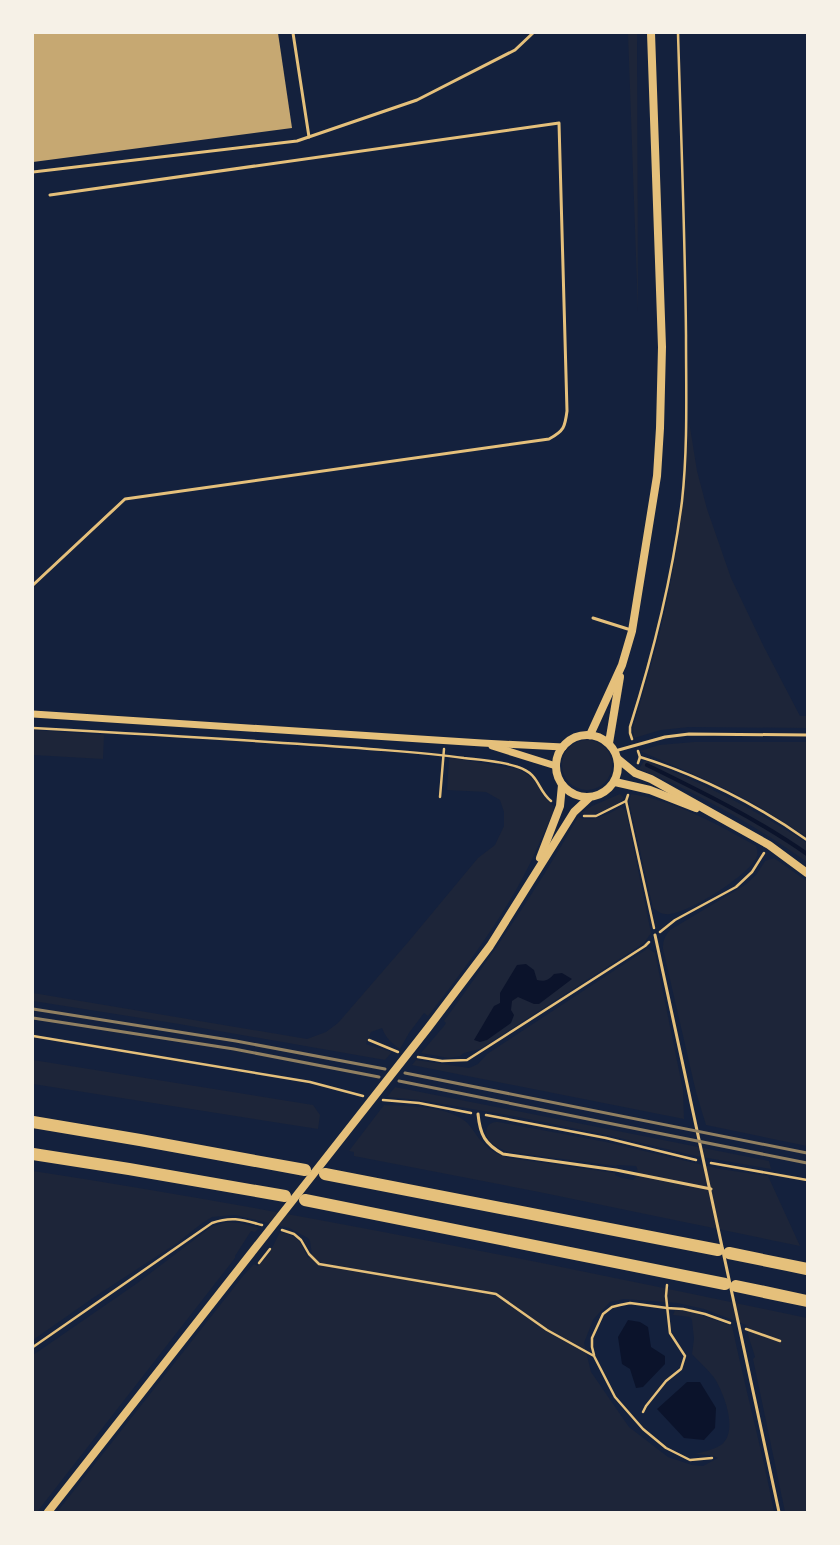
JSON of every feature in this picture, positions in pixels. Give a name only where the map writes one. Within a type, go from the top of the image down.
[{"type":"highway","points":[[33,1122],[305,1170]]},
{"type":"highway","points":[[33,1154],[137,1170],[285,1196]]},
{"type":"highway","points":[[325,1174],[724,1251],[807,1269]]},
{"type":"highway","points":[[305,1200],[669,1272],[807,1301]]},
{"type":"main road","points":[[609,743],[622,665],[632,631],[657,476],[660,428],[662,347],[651,33]]},
{"type":"main road","points":[[590,735],[622,665]]},
{"type":"main road","points":[[589,798],[570,792],[562,785],[557,776],[556,766],[558,756],[563,746],[570,740],[580,736],[590,735],[600,737],[609,743],[617,755],[635,774],[651,779],[769,845],[807,873]]},
{"type":"main road","points":[[48,1512],[428,1028],[490,946],[533,875],[574,812],[589,798],[608,790],[615,782],[619,767],[617,755]]},
{"type":"main road","points":[[615,782],[650,790],[723,819]]},
{"type":"main road","points":[[533,875],[560,806],[562,785]]},
{"type":"street","points":[[33,714],[482,744],[563,746]]},
{"type":"street","points":[[482,744],[556,766]]},
{"type":"lane","points":[[293,33],[308,137]]},
{"type":"lane","points":[[33,172],[297,141],[417,100],[515,50],[533,33]]},
{"type":"lane","points":[[33,585],[125,499],[549,439],[560,433],[566,425],[567,411],[559,123],[50,195]]},
{"type":"lane","points":[[593,618],[632,631]]},
{"type":"lane","points":[[617,755],[635,746],[665,737],[689,734],[807,735]]},
{"type":"lane","points":[[655,935],[711,1189],[779,1512]]},
{"type":"lane","points":[[478,1114],[479,1129],[487,1142],[494,1149],[503,1154],[616,1170],[711,1189]]},
{"type":"path","points":[[678,33],[686,311],[686,429],[682,499],[670,575],[657,635],[645,680],[630,726],[630,733],[640,756],[683,772],[757,808],[786,825],[807,840]]},
{"type":"path","points":[[33,728],[335,746],[443,755],[490,761],[518,767],[527,771],[534,777],[546,796],[552,802]]},
{"type":"path","points":[[440,797],[444,741]]},
{"type":"path","points":[[582,816],[596,816],[626,801],[655,935]]},
{"type":"path","points":[[417,1057],[442,1061],[467,1060],[645,946],[655,935],[675,920],[736,887],[752,872],[769,845]]},
{"type":"path","points":[[33,1036],[310,1082],[364,1096]]},
{"type":"path","points":[[369,1040],[398,1052]]},
{"type":"path","points":[[383,1100],[419,1103],[513,1120],[606,1138],[701,1161]]},
{"type":"path","points":[[710,1163],[807,1180]]},
{"type":"path","points":[[33,1347],[212,1223],[224,1219],[262,1224]]},
{"type":"path","points":[[280,1230],[294,1234],[301,1240],[308,1254],[319,1264],[496,1294],[547,1330],[594,1356]]},
{"type":"path","points":[[259,1263],[270,1249]]},
{"type":"path","points":[[643,1412],[666,1381],[681,1370],[685,1356],[670,1333],[666,1296],[669,1272]]},
{"type":"path","points":[[712,1458],[690,1460],[666,1448],[643,1429],[615,1397],[594,1356],[592,1338],[603,1314],[612,1307],[630,1303],[683,1309],[705,1314],[735,1325]]},
{"type":"path","points":[[743,1327],[780,1341]]},
{"type":"shaded area","points":[[628,33],[637,33],[638,312]]},
{"type":"shaded area","points":[[689,421],[697,471],[707,509],[731,578],[764,647],[800,716],[807,716],[807,728],[689,727],[661,730],[634,738],[633,727],[660,633],[675,556],[683,498]]},
{"type":"shaded area","points":[[33,730],[104,735],[103,759],[33,755]]},
{"type":"shaded area","points":[[587,740],[596,742],[607,751],[612,765],[610,774],[601,785],[587,790],[578,788],[567,779],[562,765],[564,756],[573,745]]},
{"type":"shaded area","points":[[694,742],[807,742],[807,837],[758,806],[730,791],[640,751],[659,745]]},
{"type":"shaded area","points":[[452,758],[518,769],[534,781],[546,799],[554,806],[553,813],[526,872],[506,907],[474,955],[428,1016],[424,1013],[409,1033],[400,1049],[389,1040],[382,1028],[371,1032],[366,1044],[392,1052],[385,1060],[179,1024],[33,1001],[33,993],[307,1039],[326,1032],[338,1023],[478,858],[495,845],[504,826],[504,812],[500,800],[486,792],[447,790],[449,759]]},
{"type":"shaded area","points":[[644,761],[648,761],[709,788],[788,831],[807,843],[807,862],[768,836],[726,811],[683,788],[639,769]]},
{"type":"shaded area","points":[[620,794],[623,799],[603,812],[592,814],[581,813],[592,806]]},
{"type":"shaded area","points":[[631,794],[648,797],[696,814],[756,846],[757,856],[752,864],[743,873],[704,900],[679,912],[670,914],[661,913],[653,908],[629,802]]},
{"type":"shaded area","points":[[621,807],[626,811],[651,933],[644,943],[480,1049],[449,1058],[421,1053],[444,1026],[446,1023],[444,1021],[514,921],[547,870],[578,817],[589,819],[600,817]]},
{"type":"shaded area","points":[[774,858],[807,881],[807,1146],[706,1125],[696,1092],[663,949],[664,939],[670,930],[745,885],[756,875],[765,861]]},
{"type":"shaded area","points":[[647,949],[655,953],[683,1090],[684,1119],[412,1065],[416,1060],[469,1068],[478,1064],[487,1054]]},
{"type":"shaded area","points":[[526,964],[534,970],[537,980],[547,980],[554,974],[562,973],[572,979],[539,1004],[534,1004],[518,997],[512,1001],[511,1010],[514,1015],[511,1023],[487,1040],[480,1042],[474,1040],[494,1006],[500,1003],[500,993],[517,965]]},
{"type":"shaded area","points":[[33,1060],[313,1105],[320,1115],[318,1129],[33,1084]]},
{"type":"shaded area","points":[[395,1087],[769,1161],[771,1169],[696,1156],[607,1135],[513,1116],[419,1100],[387,1097]]},
{"type":"shaded area","points":[[384,1105],[426,1108],[447,1112],[457,1116],[468,1124],[489,1149],[509,1158],[615,1173],[615,1175],[622,1178],[633,1180],[638,1174],[636,1166],[616,1166],[509,1152],[501,1149],[489,1141],[486,1133],[487,1128],[491,1123],[498,1122],[606,1142],[720,1169],[768,1176],[800,1246],[539,1192],[354,1156],[354,1152],[349,1151]]},
{"type":"shaded area","points":[[33,1171],[227,1203],[421,1239],[807,1318],[807,1512],[785,1512],[753,1359],[755,1357],[746,1325],[704,1309],[677,1303],[624,1299],[610,1302],[593,1320],[584,1343],[591,1372],[629,1427],[668,1457],[692,1465],[703,1466],[718,1458],[709,1455],[694,1454],[711,1450],[721,1445],[726,1439],[729,1431],[728,1412],[726,1403],[715,1379],[692,1354],[694,1339],[692,1320],[690,1317],[673,1315],[675,1310],[692,1312],[732,1326],[774,1512],[57,1512],[243,1276],[254,1264],[258,1266],[272,1248],[280,1232],[292,1236],[298,1240],[308,1258],[312,1255],[310,1241],[308,1238],[289,1228],[235,1215],[212,1217],[177,1243],[93,1298],[33,1340]]},
{"type":"shaded area","points":[[227,1222],[240,1223],[259,1228],[255,1232],[251,1231],[235,1258],[37,1512],[33,1512],[33,1355],[136,1284],[211,1227]]},
{"type":"shaded area","points":[[628,1320],[640,1322],[648,1327],[651,1347],[665,1356],[665,1364],[643,1387],[636,1388],[630,1369],[622,1364],[618,1337]]},
{"type":"shaded area","points":[[687,1382],[700,1382],[716,1408],[715,1428],[704,1440],[684,1438],[657,1409]]},
{"type":"building","points":[[33,33],[278,33],[292,128],[33,162]]},
{"type":"waterway","points":[[647,765],[709,796],[769,829],[807,854]]},
{"type":"railway","points":[[33,1009],[236,1041],[385,1069]]},
{"type":"railway","points":[[33,1018],[234,1049],[379,1077]]},
{"type":"railway","points":[[405,1073],[807,1153]]},
{"type":"railway","points":[[399,1081],[807,1163]]}]
